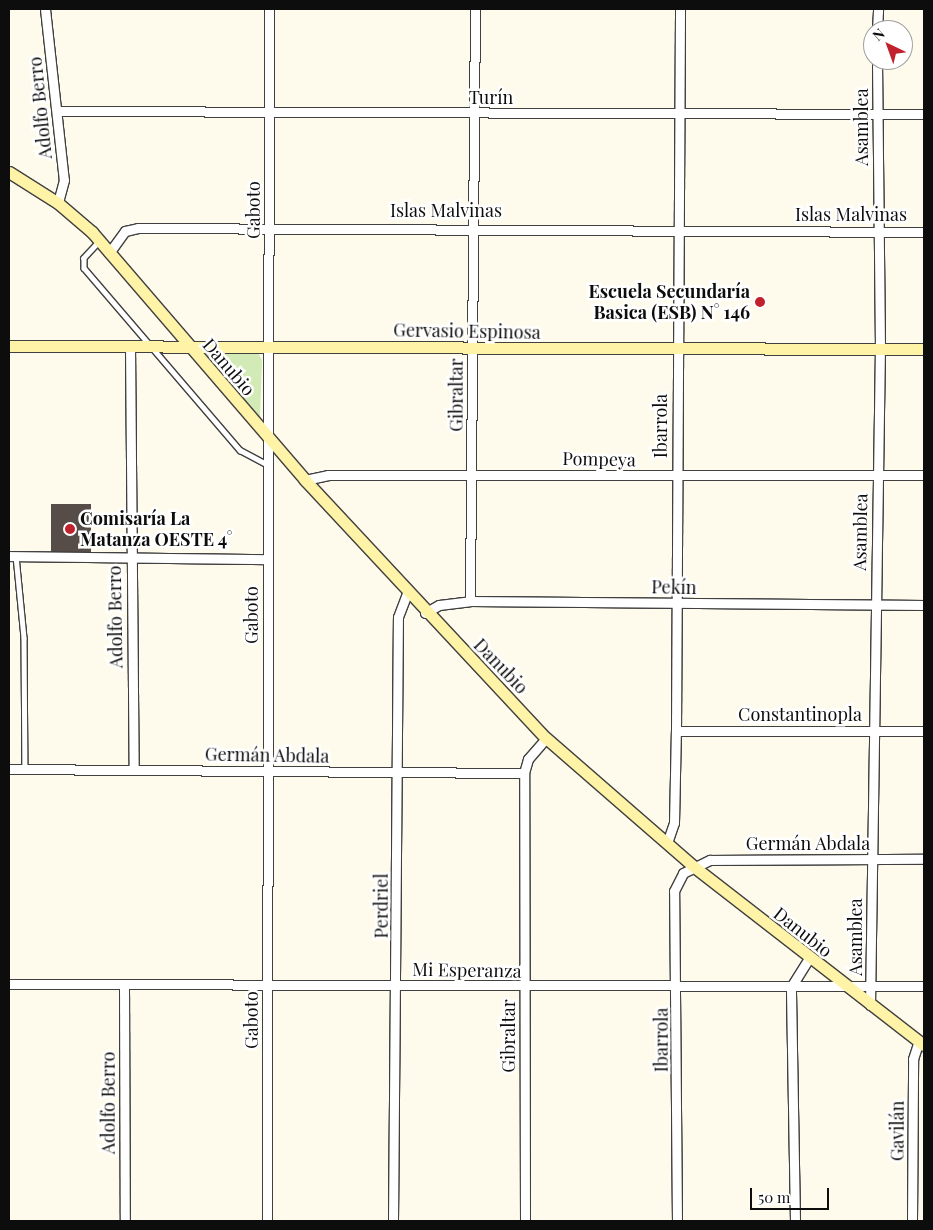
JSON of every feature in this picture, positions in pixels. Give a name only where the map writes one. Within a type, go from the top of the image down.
[{"type":"street","name":"Adolfo Berro","points":[[46,9],[58,111],[64,187],[58,203]]},
{"type":"street","name":"Gaboto","points":[[267,1221],[269,9]]},
{"type":"street","name":"Gibraltar","points":[[470,601],[475,9]]},
{"type":"street","name":"Ibarrola","points":[[667,843],[674,823],[676,731],[674,604],[680,9]]},
{"type":"street","name":"Asamblea","points":[[870,1005],[880,348],[877,232],[877,70]]},
{"type":"street","name":"Turín","points":[[58,111],[270,111],[474,114],[924,114]]},
{"type":"street","points":[[9,172],[58,203],[109,253]]},
{"type":"street","name":"Islas Malvinas","points":[[109,253],[130,229],[474,227],[677,231],[924,232]]},
{"type":"street","name":"Danubio","points":[[109,253],[186,345],[305,480],[425,613],[546,738],[693,866],[808,960],[922,1043]]},
{"type":"street","name":"Gervasio Espinosa","points":[[9,346],[186,345],[676,351],[924,348]]},
{"type":"street","name":"Adolfo Berro","points":[[130,346],[130,558],[134,768]]},
{"type":"street","name":"Pompeya","points":[[305,480],[328,475],[924,475]]},
{"type":"street","points":[[12,556],[267,559]]},
{"type":"street","name":"Perdriel","points":[[393,1221],[397,985],[396,772],[398,609],[407,593]]},
{"type":"street","name":"Pekín","points":[[425,613],[439,605],[470,601],[924,605]]},
{"type":"street","name":"Constantinopla","points":[[676,731],[924,731]]},
{"type":"street","name":"Gibraltar","points":[[525,1221],[524,773],[528,759],[546,738]]},
{"type":"street","name":"Germán Abdala","points":[[9,769],[134,768],[267,772],[524,773]]},
{"type":"street","name":"Germán Abdala","points":[[693,866],[710,860],[924,859]]},
{"type":"street","name":"Ibarrola","points":[[677,1221],[677,987],[674,891],[683,873],[693,866]]},
{"type":"street","points":[[795,1221],[791,987],[808,960]]},
{"type":"street","name":"Mi Esperanza","points":[[9,984],[524,987],[924,986]]},
{"type":"street","name":"Adolfo Berro","points":[[124,985],[125,1221]]},
{"type":"street","name":"Gavilán","points":[[912,1221],[913,1059],[922,1043]]},
{"type":"lane","points":[[99,242],[84,258],[84,268],[153,346],[240,450],[268,465]]},
{"type":"lane","points":[[12,556],[24,638],[25,769]]},
{"type":"green space","points":[[258,353],[262,360],[260,419],[203,354]]},
{"type":"building","name":"Comisaría La Matanza OESTE 4°","points":[[51,504],[91,504],[91,553],[51,553]]},
{"type":"place","name":"Escuela Secundaría Basica (ESB) N° 146","points":[[760,302]]},
{"type":"place","name":"Comisaría La Matanza OESTE 4°","points":[[70,529]]}]
